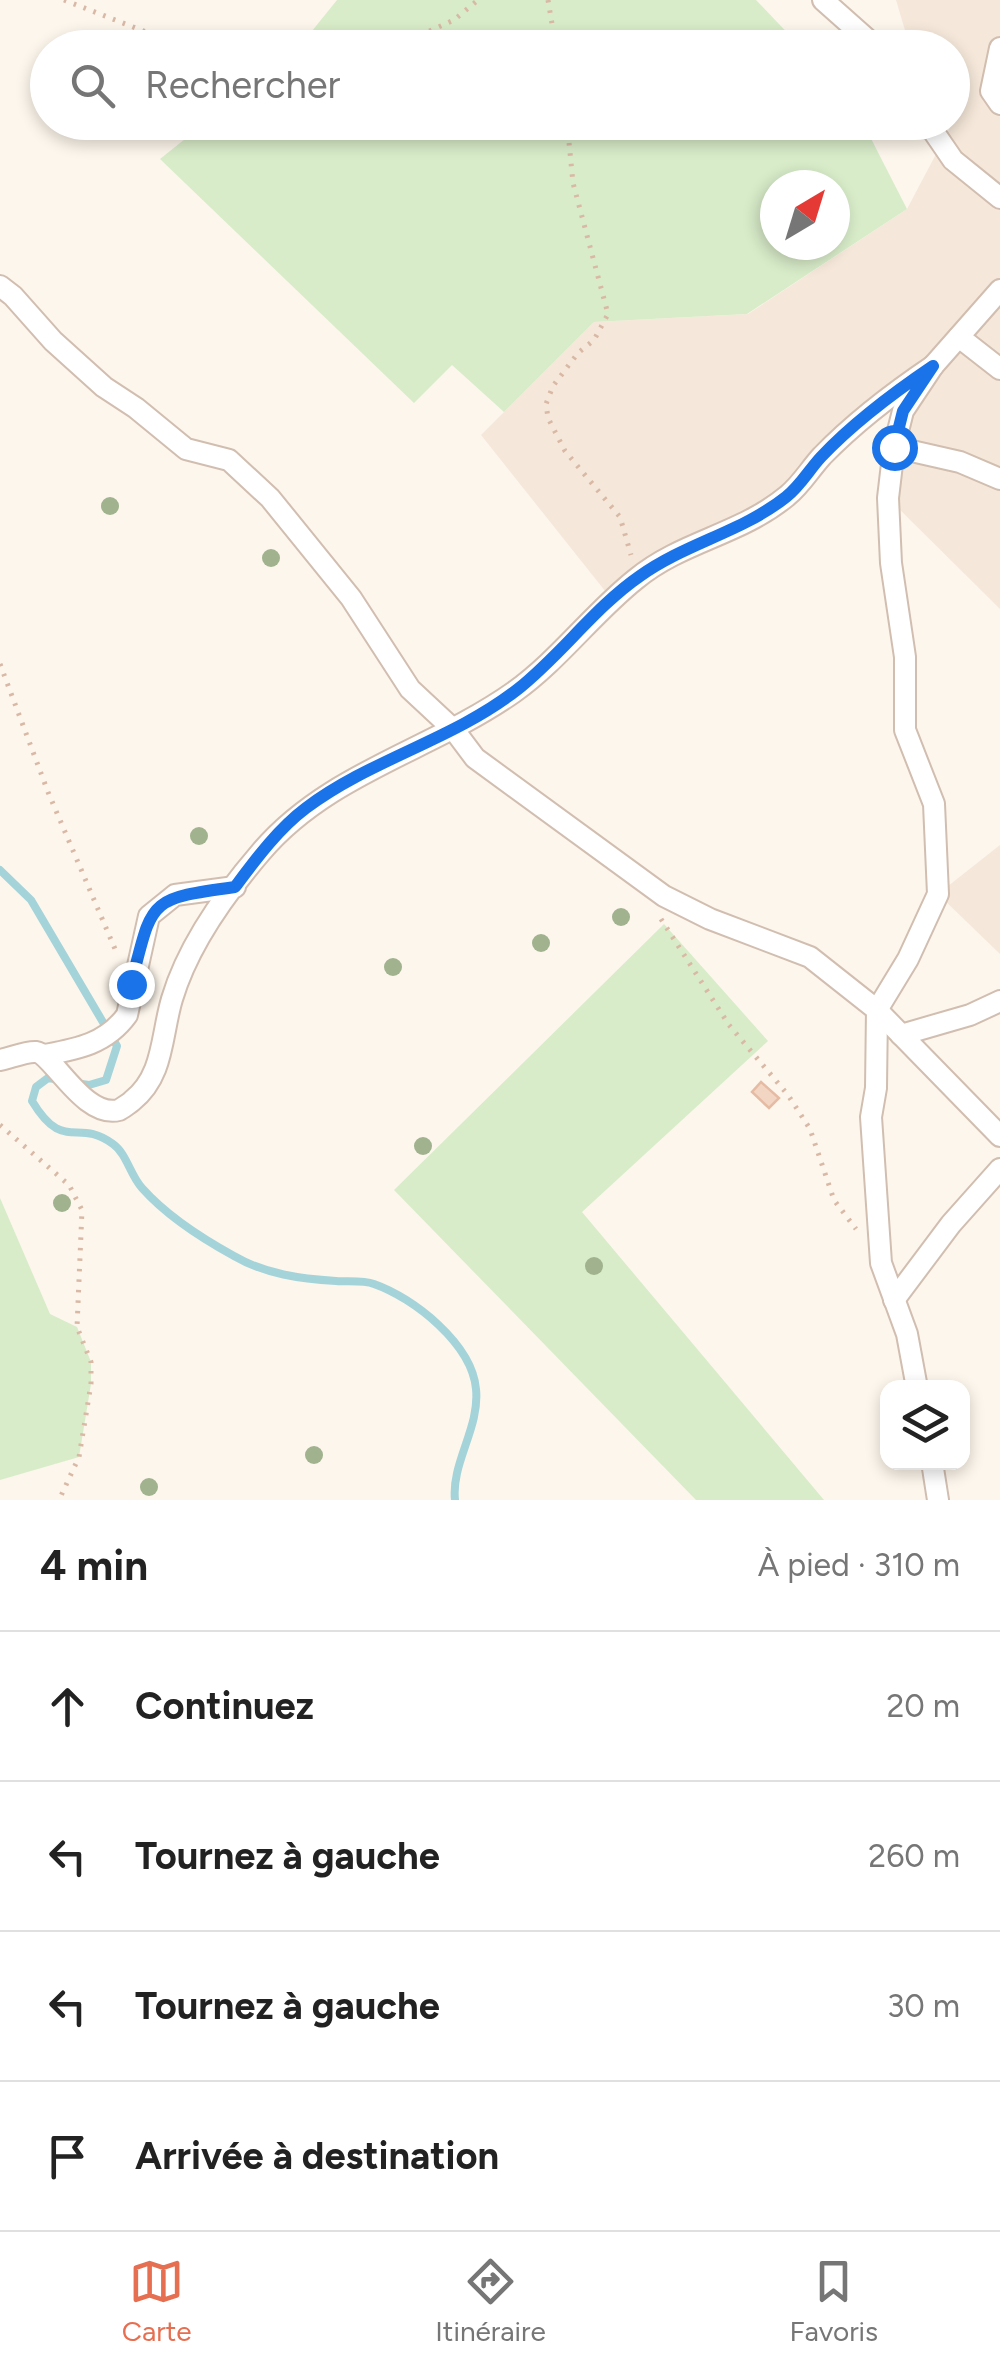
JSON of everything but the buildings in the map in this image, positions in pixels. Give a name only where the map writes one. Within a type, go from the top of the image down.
[{"type":"street","points":[[823,0],[857,30]]},
{"type":"street","points":[[1000,48],[990,91],[1000,104]]},
{"type":"street","points":[[939,140],[952,160],[1000,198]]},
{"type":"street","points":[[0,286],[104,388],[136,408],[186,449],[228,460],[260,487],[352,598],[410,689],[454,730],[475,758],[664,896],[710,919],[810,957],[877,1010],[1000,1136]]},
{"type":"street","points":[[916,1380],[907,1334],[881,1263],[872,1135],[877,1010],[908,959],[938,894],[934,804],[905,730],[905,657],[891,562],[888,498],[903,411],[933,366],[1000,290]]},
{"type":"street","points":[[959,337],[1000,369]]},
{"type":"street","points":[[0,1060],[35,1051],[45,1055],[64,1080],[105,1109],[120,1110],[147,1089],[163,1048],[170,1003],[202,932],[262,851],[305,808],[388,760],[454,730],[517,690],[637,578],[680,551],[751,523],[790,494],[821,457],[873,408],[933,366]]},
{"type":"street","points":[[894,447],[960,462],[1000,478]]},
{"type":"street","points":[[45,1055],[88,1047],[118,1028],[126,1016],[149,916],[174,895],[235,887]]},
{"type":"street","points":[[902,1035],[970,1015],[1000,1001]]},
{"type":"street","points":[[894,1300],[951,1224],[1000,1169]]},
{"type":"street","points":[[933,1470],[938,1500]]},
{"type":"path","points":[[64,0],[141,30]]},
{"type":"path","points":[[432,30],[454,20],[478,0]]},
{"type":"path","points":[[548,0],[553,30]]},
{"type":"path","points":[[568,140],[572,183],[608,314],[594,340],[578,352],[553,386],[546,404],[548,418],[565,451],[620,517],[637,578]]},
{"type":"path","points":[[0,664],[48,792],[131,984]]},
{"type":"path","points":[[643,880],[664,924],[729,1025],[788,1095],[810,1129],[834,1200],[857,1231]]},
{"type":"path","points":[[0,1125],[69,1185],[82,1210],[77,1327],[90,1362],[90,1384],[79,1456],[59,1500]]},
{"type":"shaded area","points":[[896,0],[1000,0],[1000,609],[888,498],[897,390],[790,494],[679,551],[613,601],[481,435],[594,322],[748,314],[830,260],[850,260],[850,247],[907,209],[943,140],[970,140],[970,30],[905,30]]},
{"type":"shaded area","points":[[1000,845],[1000,954],[938,894]]},
{"type":"green space","points":[[337,0],[756,0],[785,30],[313,30]]},
{"type":"green space","points":[[184,140],[872,140],[907,209],[850,246],[850,170],[760,170],[760,260],[829,260],[747,314],[594,322],[504,412],[452,365],[414,403],[160,159]]},
{"type":"green space","points":[[664,924],[768,1041],[582,1212],[824,1500],[696,1500],[394,1190]]},
{"type":"green space","points":[[0,1198],[50,1314],[77,1327],[91,1362],[91,1384],[79,1457],[0,1480]]},
{"type":"waterway","points":[[0,870],[31,900],[117,1046],[106,1080],[89,1085],[75,1083]]},
{"type":"waterway","points":[[61,1080],[48,1078],[36,1087],[32,1101],[43,1117],[62,1131],[90,1133],[113,1144],[142,1188],[197,1234],[246,1262],[271,1271],[310,1279],[374,1284],[406,1300],[439,1325],[464,1356],[476,1389],[474,1418],[457,1473],[455,1500]]},
{"type":"route","points":[[131,984],[149,916],[174,895],[235,887],[262,851],[305,808],[388,760],[454,730],[517,690],[637,578],[680,551],[751,523],[790,494],[821,457],[873,408],[933,366],[903,411],[894,447]]}]
